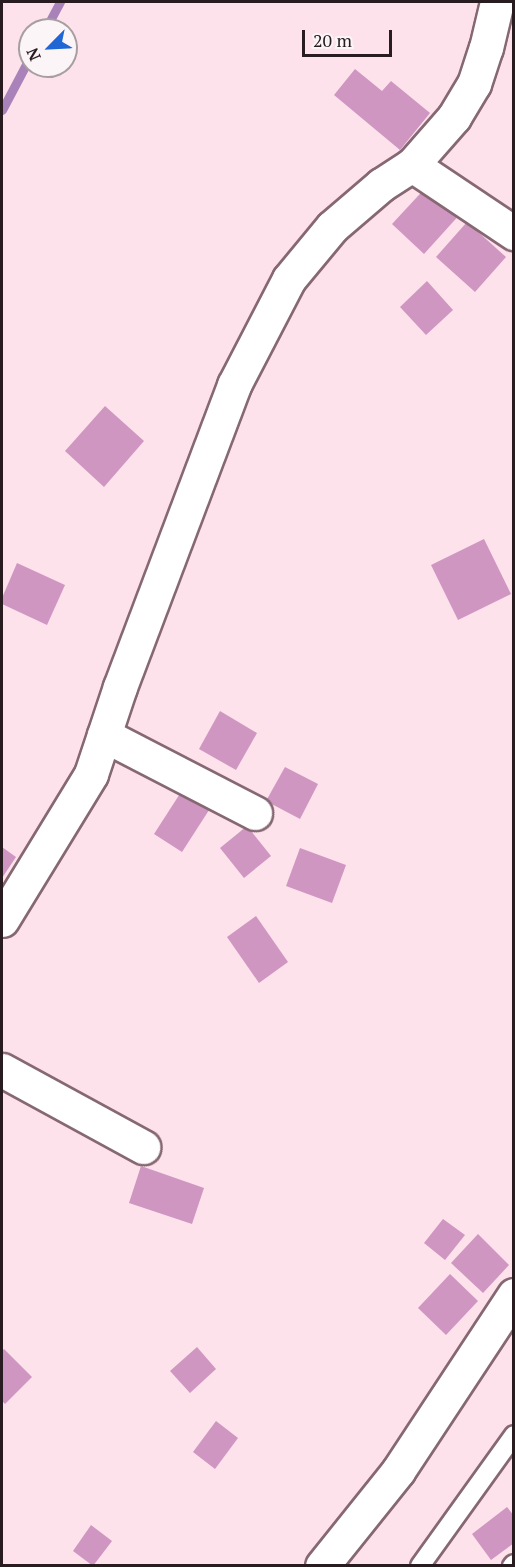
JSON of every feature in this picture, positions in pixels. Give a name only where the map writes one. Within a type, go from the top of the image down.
[{"type":"street","points":[[2,920],[91,774],[234,385],[289,279],[332,227],[381,185],[412,165],[454,117],[474,84],[486,48],[497,2]]},
{"type":"street","points":[[412,165],[513,233]]},
{"type":"street","points":[[105,735],[255,813]]},
{"type":"street","points":[[2,1070],[143,1147]]},
{"type":"street","points":[[322,1566],[398,1471],[513,1295]]},
{"type":"lane","points":[[420,1566],[513,1435]]},
{"type":"building","points":[[355,69],[382,91],[391,81],[430,113],[400,150],[334,95]]},
{"type":"building","points":[[430,183],[462,212],[424,254],[392,224]]},
{"type":"building","points":[[467,222],[506,257],[475,292],[436,257]]},
{"type":"building","points":[[427,281],[453,310],[426,335],[400,307]]},
{"type":"building","points":[[105,406],[144,441],[104,487],[65,451]]},
{"type":"building","points":[[484,539],[511,594],[458,620],[431,565]]},
{"type":"building","points":[[17,563],[65,585],[47,625],[2,604],[2,598]]},
{"type":"building","points":[[220,711],[257,733],[236,770],[199,749]]},
{"type":"building","points":[[285,767],[318,784],[300,819],[266,801]]},
{"type":"building","points":[[183,789],[211,807],[182,852],[154,834]]},
{"type":"building","points":[[247,826],[271,856],[244,878],[220,848]]},
{"type":"building","points":[[2,847],[16,857],[2,878]]},
{"type":"building","points":[[300,848],[346,865],[332,903],[286,886]]},
{"type":"building","points":[[256,916],[288,962],[259,983],[227,937]]},
{"type":"building","points":[[141,1166],[204,1188],[192,1224],[129,1203]]},
{"type":"building","points":[[443,1219],[465,1235],[445,1260],[424,1243]]},
{"type":"building","points":[[478,1234],[509,1265],[483,1293],[451,1263]]},
{"type":"building","points":[[450,1274],[478,1301],[446,1335],[418,1308]]},
{"type":"building","points":[[197,1347],[216,1369],[190,1393],[170,1371]]},
{"type":"building","points":[[4,1349],[32,1377],[5,1404],[2,1401],[2,1351]]},
{"type":"building","points":[[216,1421],[238,1438],[215,1469],[193,1452]]},
{"type":"building","points":[[507,1507],[514,1516],[514,1543],[491,1560],[472,1534]]},
{"type":"building","points":[[91,1525],[112,1541],[93,1566],[73,1551]]},
{"type":"waterway","points":[[51,18],[60,2]]},
{"type":"waterway","points":[[2,110],[19,78]]}]
